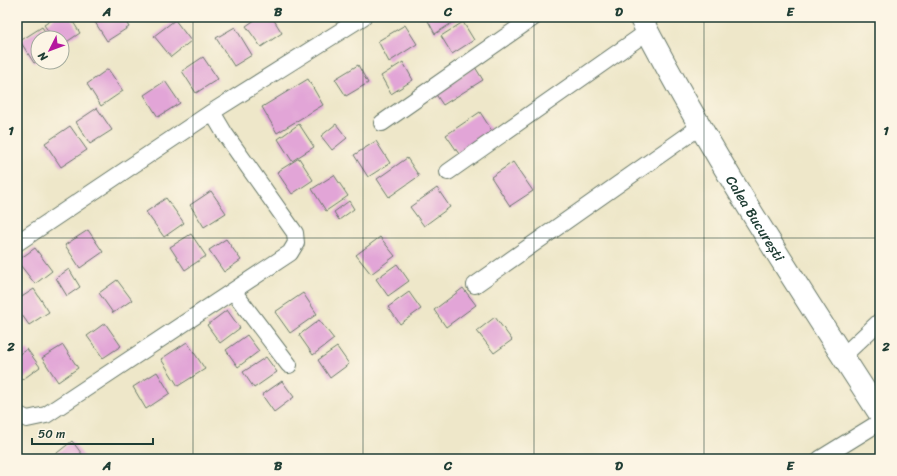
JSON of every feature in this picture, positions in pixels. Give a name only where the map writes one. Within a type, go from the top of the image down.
[{"type":"main road","name":"Calea București","points":[[644,24],[701,126],[770,242],[880,414]]},
{"type":"street","points":[[17,242],[212,112],[363,17]]},
{"type":"street","points":[[382,123],[534,17]]},
{"type":"street","points":[[448,172],[644,24]]},
{"type":"street","points":[[17,414],[27,419],[46,415],[290,253],[296,242],[295,233],[225,134],[212,112]]},
{"type":"street","points":[[475,285],[701,126]]},
{"type":"street","points":[[233,291],[289,365]]},
{"type":"street","points":[[843,356],[880,321]]},
{"type":"street","points":[[820,459],[880,422]]},
{"type":"building","points":[[56,17],[70,17],[80,33],[70,40],[70,30],[47,30],[44,25]]},
{"type":"building","points":[[95,17],[123,17],[129,27],[107,41],[93,19]]},
{"type":"building","points":[[259,17],[272,17],[282,33],[261,47],[246,26]]},
{"type":"building","points":[[426,17],[461,17],[435,34]]},
{"type":"building","points":[[175,20],[191,41],[171,57],[154,36]]},
{"type":"building","points":[[463,22],[474,40],[452,54],[441,36]]},
{"type":"building","points":[[405,25],[417,44],[389,62],[378,41]]},
{"type":"building","points":[[235,27],[252,55],[234,66],[216,38]]},
{"type":"building","points":[[30,35],[30,57],[20,41]]},
{"type":"building","points":[[203,57],[218,79],[196,93],[182,71]]},
{"type":"building","points":[[403,62],[413,80],[391,94],[381,76]]},
{"type":"building","points":[[358,65],[368,83],[346,96],[335,79]]},
{"type":"building","points":[[475,67],[483,80],[443,105],[435,93]]},
{"type":"building","points":[[108,69],[123,91],[101,106],[87,84]]},
{"type":"building","points":[[308,79],[323,105],[277,133],[262,107]]},
{"type":"building","points":[[165,81],[180,103],[158,117],[144,95]]},
{"type":"building","points":[[97,108],[112,130],[90,144],[76,122]]},
{"type":"building","points":[[480,112],[492,131],[459,154],[446,135]]},
{"type":"building","points":[[299,124],[314,147],[292,161],[278,139]]},
{"type":"building","points":[[336,124],[347,138],[332,150],[321,136]]},
{"type":"building","points":[[70,126],[87,150],[61,167],[45,143]]},
{"type":"building","points":[[376,141],[390,163],[368,177],[354,155]]},
{"type":"building","points":[[299,158],[313,180],[292,194],[277,172]]},
{"type":"building","points":[[407,158],[419,176],[389,197],[377,179]]},
{"type":"building","points":[[513,162],[533,191],[510,206],[491,177]]},
{"type":"building","points":[[334,175],[348,196],[326,211],[312,189]]},
{"type":"building","points":[[437,188],[450,207],[424,226],[410,207]]},
{"type":"building","points":[[211,191],[226,213],[204,227],[190,205]]},
{"type":"building","points":[[166,198],[184,223],[164,237],[146,212]]},
{"type":"building","points":[[349,201],[354,209],[339,220],[334,212]]},
{"type":"building","points":[[88,230],[103,252],[80,268],[65,245]]},
{"type":"building","points":[[191,234],[206,256],[185,270],[170,247]]},
{"type":"building","points":[[380,237],[395,256],[371,274],[356,255]]},
{"type":"building","points":[[226,239],[241,260],[224,272],[209,250]]},
{"type":"building","points":[[35,248],[52,271],[35,284],[17,261]]},
{"type":"building","points":[[397,264],[409,281],[388,296],[376,279]]},
{"type":"building","points":[[69,269],[80,287],[67,296],[56,278]]},
{"type":"building","points":[[117,280],[132,300],[113,313],[99,293]]},
{"type":"building","points":[[463,288],[476,305],[446,327],[434,310]]},
{"type":"building","points":[[34,289],[49,312],[29,325],[17,308],[17,300]]},
{"type":"building","points":[[409,292],[421,309],[400,324],[388,307]]},
{"type":"building","points":[[303,293],[317,314],[290,333],[275,312]]},
{"type":"building","points":[[227,310],[240,328],[220,343],[207,325]]},
{"type":"building","points":[[495,317],[512,340],[494,353],[477,331]]},
{"type":"building","points":[[319,320],[334,339],[313,355],[299,335]]},
{"type":"building","points":[[105,323],[121,346],[103,358],[87,336]]},
{"type":"building","points":[[247,335],[259,351],[238,367],[226,350]]},
{"type":"building","points":[[187,342],[205,369],[178,386],[161,359]]},
{"type":"building","points":[[63,345],[78,368],[58,382],[42,358]]},
{"type":"building","points":[[337,347],[349,364],[330,378],[318,360]]},
{"type":"building","points":[[27,349],[40,367],[22,380],[17,373],[17,356]]},
{"type":"building","points":[[266,357],[277,372],[254,388],[243,372]]},
{"type":"building","points":[[157,372],[170,393],[146,409],[133,387]]},
{"type":"building","points":[[282,381],[294,397],[274,412],[262,395]]},
{"type":"building","points":[[72,441],[85,458],[54,459],[52,457]]}]
